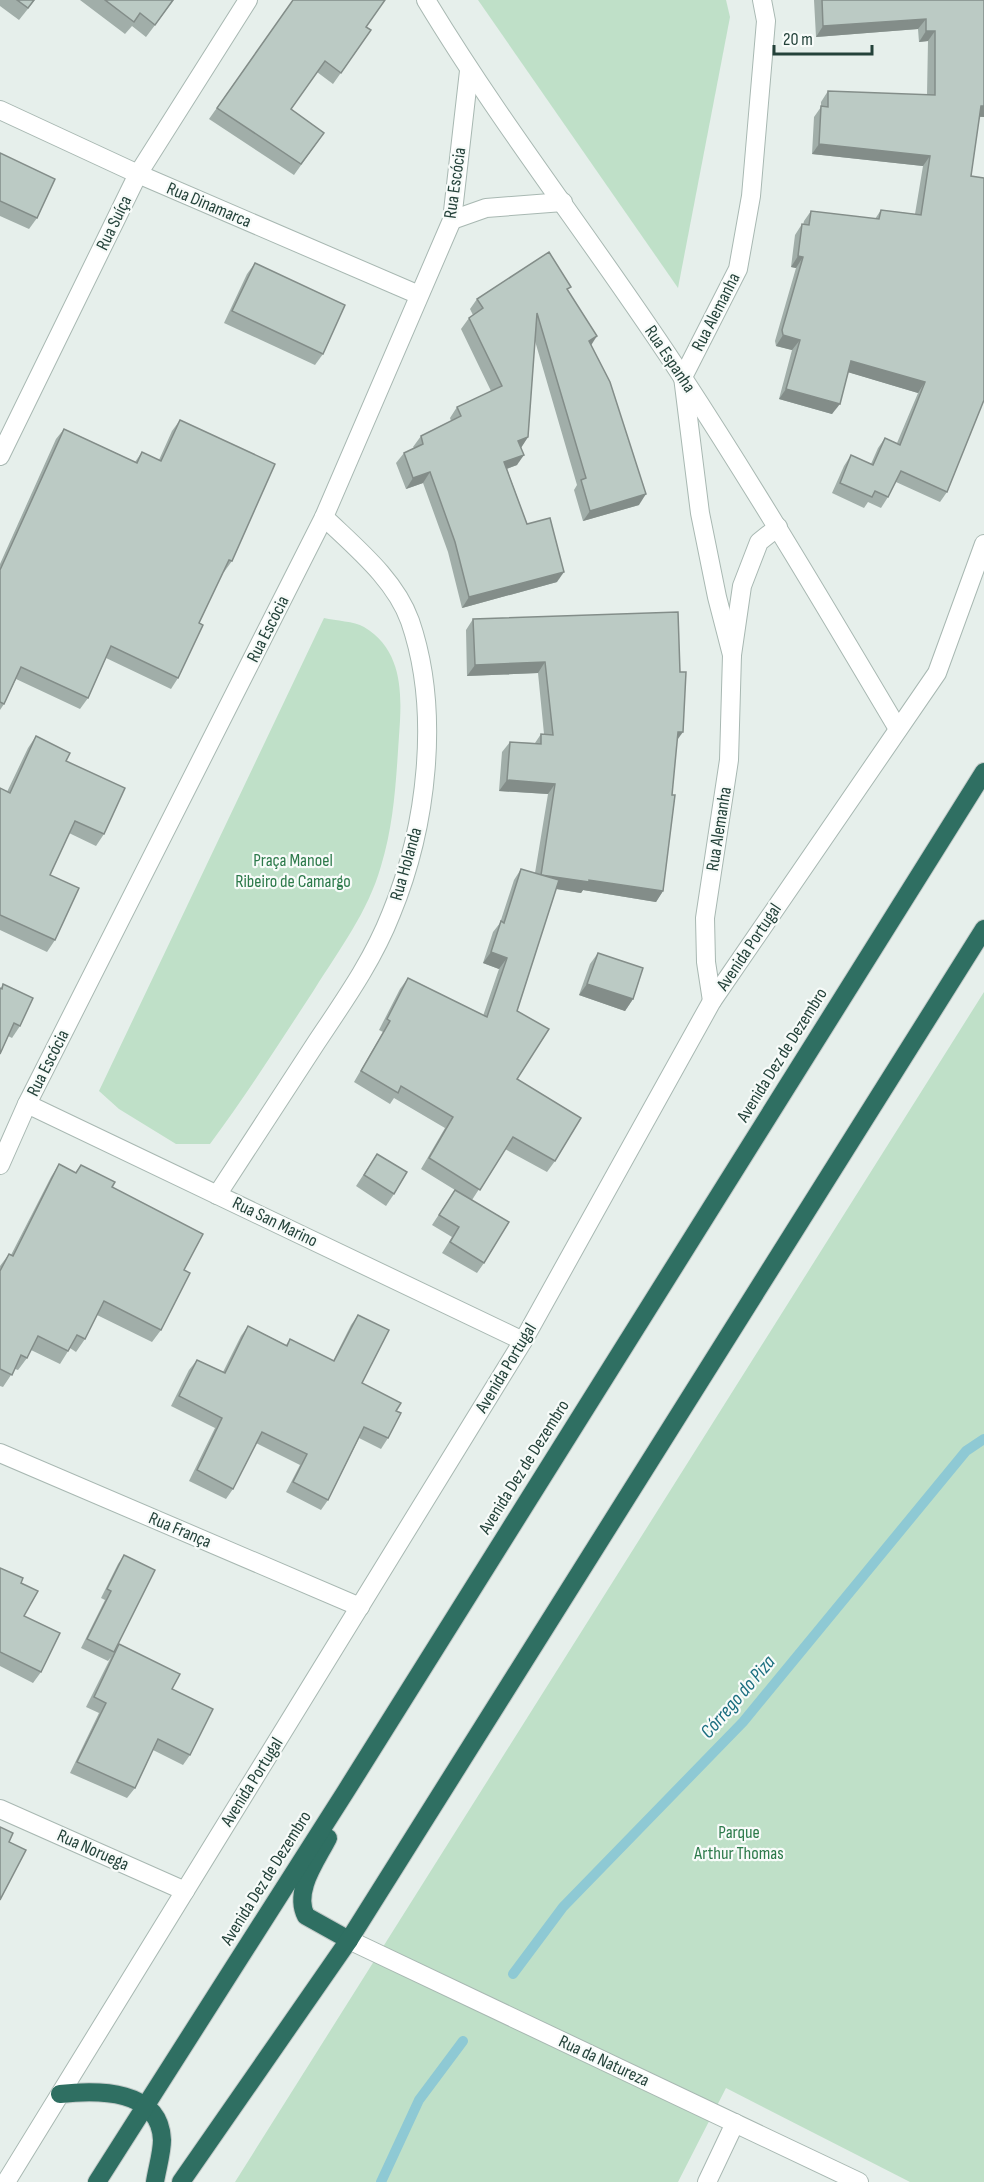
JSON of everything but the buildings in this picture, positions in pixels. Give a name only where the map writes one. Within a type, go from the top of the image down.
[{"type":"highway","name":"Avenida Dez de Dezembro","points":[[97,2182],[346,1791],[984,772]]},
{"type":"highway","points":[[181,2182],[348,1940],[984,929]]},
{"type":"highway","points":[[346,1791],[334,1825],[304,1886],[301,1898],[306,1916],[348,1940]]},
{"type":"highway","points":[[60,2094],[89,2091],[115,2094],[146,2105],[159,2123],[162,2141],[155,2182]]},
{"type":"street","name":"Rua Suíça","points":[[0,456],[138,174],[248,0]]},
{"type":"street","name":"Rua Espanha","points":[[426,0],[469,71],[563,202],[683,377],[778,528],[898,729]]},
{"type":"street","name":"Rua Alemanha","points":[[732,655],[700,513],[683,377],[738,269],[751,196],[766,21],[762,0]]},
{"type":"street","name":"Rua Escócia","points":[[0,1165],[27,1104],[324,517],[452,220],[469,71]]},
{"type":"street","name":"Rua Dinamarca","points":[[0,110],[138,174],[419,295]]},
{"type":"street","points":[[452,220],[486,208],[563,202]]},
{"type":"street","name":"Rua Holanda","points":[[217,1195],[363,971],[392,914],[420,810],[429,746],[423,689],[410,620],[373,564],[324,517]]},
{"type":"street","name":"Rua Alemanha","points":[[712,1001],[706,962],[705,918],[729,760],[732,655],[742,586],[759,542],[778,528]]},
{"type":"street","name":"Avenida Portugal","points":[[6,2182],[523,1341],[712,1001],[937,673],[984,544]]},
{"type":"street","name":"Rua San Marino","points":[[27,1104],[523,1341]]},
{"type":"street","name":"Rua França","points":[[0,1453],[360,1608]]},
{"type":"street","name":"Rua Noruega","points":[[0,1809],[185,1891]]},
{"type":"street","name":"Rua da Natureza","points":[[348,1940],[859,2182]]},
{"type":"street","points":[[707,2182],[735,2123]]},
{"type":"green space","points":[[478,0],[726,0],[730,17],[678,288]]},
{"type":"green space","name":"Praça Manoel Ribeiro de Camargo","points":[[324,618],[360,625],[377,637],[387,649],[398,676],[400,721],[395,786],[392,818],[381,866],[369,899],[343,945],[263,1068],[210,1144],[176,1144],[119,1109],[99,1091]]},
{"type":"green space","name":"Parque Arthur Thomas","points":[[984,992],[984,2182],[910,2182],[726,2088],[678,2182],[235,2182]]},
{"type":"waterway","name":"Córrego do Piza","points":[[513,1974],[563,1907],[743,1722],[966,1451],[984,1439]]},
{"type":"waterway","name":"Córrego do Piza","points":[[381,2182],[419,2100],[463,2041]]}]
